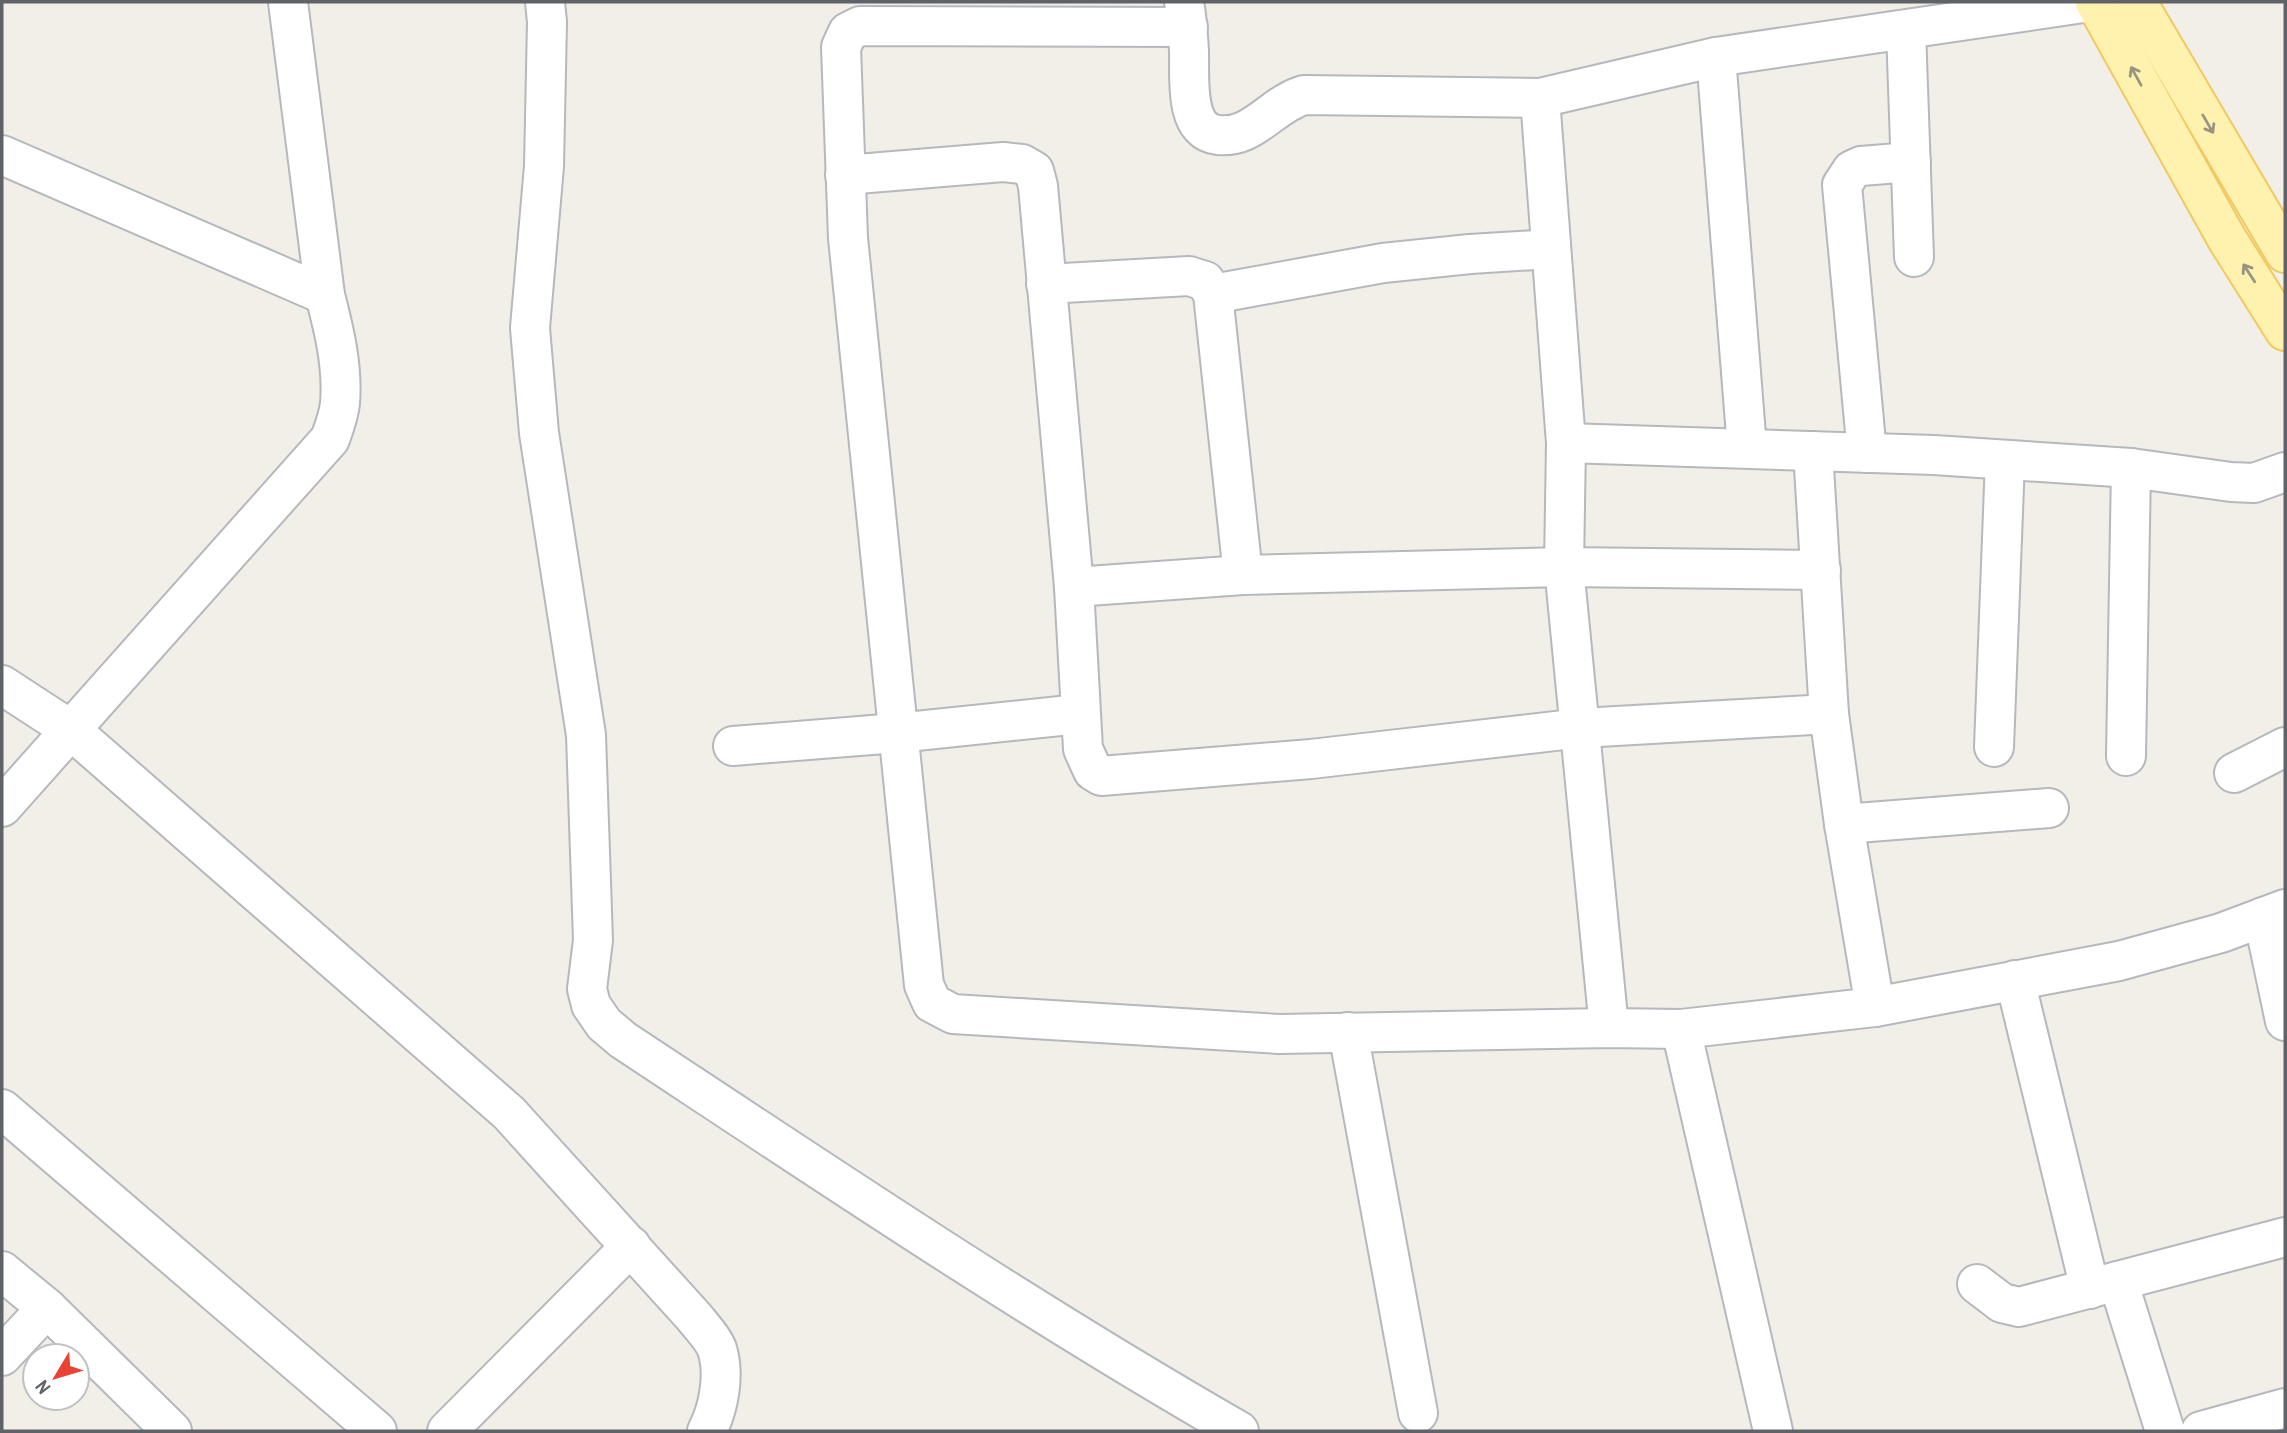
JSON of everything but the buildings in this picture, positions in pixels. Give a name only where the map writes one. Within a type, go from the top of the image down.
[{"type":"main road","points":[[2092,2],[2227,239],[2285,331]]},
{"type":"main road","points":[[2137,2],[2275,219],[2285,253]]},
{"type":"street","points":[[2,807],[330,439],[340,405],[341,373],[335,331],[325,295],[288,2]]},
{"type":"street","points":[[545,2],[547,22],[544,166],[530,328],[539,433],[586,735],[593,940],[587,989],[591,1005],[604,1024],[623,1040],[890,1216],[1175,1395],[1239,1431]]},
{"type":"street","points":[[2092,2],[1716,57],[1540,98],[1304,95],[1291,99],[1242,132],[1228,136],[1211,134],[1198,125],[1191,107],[1186,14],[860,14],[841,47],[848,238],[924,985],[932,1003],[953,1014],[1266,1034],[1681,1029],[1875,1007],[2119,961],[2221,933],[2274,913],[2285,1021]]},
{"type":"street","points":[[1906,30],[1914,257]]},
{"type":"street","points":[[1716,57],[1746,448]]},
{"type":"street","points":[[1540,98],[1566,443],[1564,567],[1609,1028]]},
{"type":"street","points":[[2,155],[325,295]]},
{"type":"street","points":[[845,175],[1003,162],[1023,163],[1034,172],[1038,186],[1074,587],[1079,714],[1087,761],[1093,771],[1101,776],[1311,759],[1581,728],[1829,713]]},
{"type":"street","points":[[1867,453],[1842,184],[1852,170],[1861,166],[1911,162]]},
{"type":"street","points":[[1213,294],[1382,263],[1551,249]]},
{"type":"street","points":[[1046,284],[1189,276],[1205,281],[1213,294],[1243,575]]},
{"type":"street","points":[[1566,443],[2005,460],[2131,468],[2254,483],[2285,472]]},
{"type":"street","points":[[1814,451],[1829,713],[1844,824],[1875,1007]]},
{"type":"street","points":[[1994,747],[2005,460]]},
{"type":"street","points":[[2126,756],[2131,468]]},
{"type":"street","points":[[1074,587],[1243,575],[1564,567],[1821,570]]},
{"type":"street","points":[[2,685],[71,730],[509,1113],[631,1245],[694,1317],[716,1347],[721,1376],[713,1419],[707,1431]]},
{"type":"street","points":[[733,746],[897,733],[1079,714]]},
{"type":"street","points":[[2234,773],[2285,747]]},
{"type":"street","points":[[1844,824],[2049,808]]},
{"type":"street","points":[[2015,980],[2104,1285],[2165,1431]]},
{"type":"street","points":[[1681,1029],[1773,1431]]},
{"type":"street","points":[[1348,1032],[1418,1413]]},
{"type":"street","points":[[2,1109],[377,1431]]},
{"type":"street","points":[[1977,1284],[2003,1303],[2019,1307],[2285,1237]]},
{"type":"street","points":[[447,1431],[631,1245]]},
{"type":"street","points":[[2,1270],[47,1308],[172,1431]]},
{"type":"street","points":[[2,1356],[47,1308]]},
{"type":"street","points":[[2202,1431],[2285,1408]]}]
